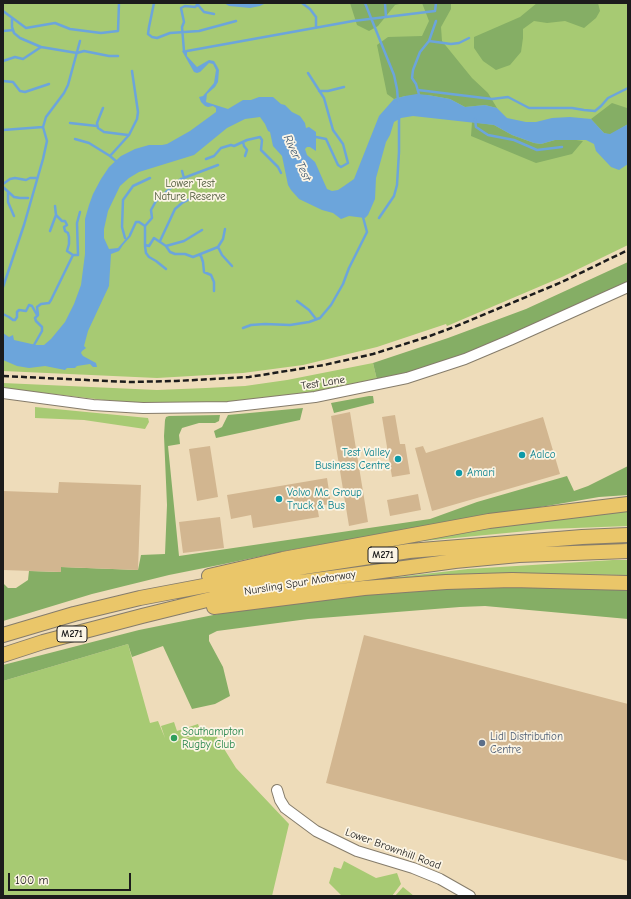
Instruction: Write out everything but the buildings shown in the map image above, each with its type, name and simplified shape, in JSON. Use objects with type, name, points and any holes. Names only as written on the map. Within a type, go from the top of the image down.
[{"type":"highway","name":"M271","points":[[140,598],[215,574],[354,545],[490,521],[628,504]]},
{"type":"highway","name":"Nursling Spur Motorway","points":[[3,635],[74,614],[140,598],[304,568],[409,551],[582,537],[628,536]]},
{"type":"highway","name":"Nursling Spur Motorway","points":[[3,655],[43,642],[142,616],[223,596],[294,583],[455,561],[519,555],[628,551]]},
{"type":"highway","name":"M271","points":[[142,616],[364,588],[446,582],[512,580],[628,583]]},
{"type":"street","name":"Test Lane","points":[[3,393],[93,405],[143,408],[228,407],[315,398],[402,380],[465,359],[628,287]]},
{"type":"street","name":"Lower Brownhill Road","points":[[277,790],[280,800],[285,808],[316,831],[357,851],[413,868],[440,879],[470,896]]},
{"type":"green space","name":"Lower Test Nature Reserve","points":[[3,3],[628,3],[628,245],[562,277],[447,326],[446,324],[377,347],[303,365],[243,373],[157,378],[3,371]]},
{"type":"green space","points":[[350,3],[404,3],[395,5],[378,26],[369,31],[357,25]]},
{"type":"green space","points":[[422,3],[451,3],[451,9],[441,27],[442,41],[472,78],[488,93],[497,108],[485,105],[465,107],[450,99],[428,95],[405,96],[394,99],[387,94],[377,45],[388,37],[422,36],[429,21]]},
{"type":"green space","points":[[537,3],[598,3],[600,11],[596,18],[584,28],[565,21],[547,23],[534,21],[523,29],[521,52],[510,65],[496,70],[483,61],[474,48],[474,37],[520,17]]},
{"type":"green space","points":[[612,103],[627,108],[628,124],[610,135],[604,133],[591,119]]},
{"type":"green space","points":[[472,122],[494,125],[512,135],[534,143],[541,144],[555,140],[569,139],[583,141],[572,154],[536,163],[471,136]]},
{"type":"green space","points":[[628,262],[628,282],[459,357],[412,372],[377,380],[373,363],[448,338],[526,309]]},
{"type":"green space","points":[[373,363],[377,380],[347,389],[231,404],[152,404],[3,388],[3,383],[157,390],[245,386],[287,380]]},
{"type":"green space","points":[[373,396],[374,403],[334,413],[331,403]]},
{"type":"green space","points":[[35,407],[148,418],[149,422],[145,429],[84,420],[35,418]]},
{"type":"green space","points":[[303,408],[300,420],[216,438],[214,431],[222,427],[228,415]]},
{"type":"green space","points":[[220,415],[219,421],[215,423],[199,423],[182,428],[179,435],[180,444],[168,446],[179,556],[430,519],[477,502],[567,476],[574,491],[588,486],[628,466],[628,495],[599,497],[290,550],[169,575],[92,594],[3,621],[3,583],[8,588],[16,588],[28,580],[29,571],[60,572],[61,567],[138,570],[141,555],[165,554],[167,505],[164,436],[166,417]]},
{"type":"green space","points":[[628,509],[628,526],[548,529],[413,542],[454,532]]},
{"type":"green space","points":[[628,560],[628,575],[536,574],[354,584],[372,580],[468,569]]},
{"type":"green space","points":[[628,585],[628,619],[485,606],[308,619],[217,631],[209,635],[209,641],[223,667],[230,696],[215,704],[192,709],[163,646],[132,657],[128,644],[3,681],[3,665],[139,630],[253,607],[435,587]]},
{"type":"green space","points":[[128,644],[150,723],[158,721],[165,738],[161,726],[174,722],[177,731],[198,724],[201,733],[173,742],[213,731],[236,768],[289,824],[272,896],[3,896],[3,681]]},
{"type":"green space","points":[[344,861],[376,878],[397,873],[401,884],[392,896],[342,896],[329,883],[334,867],[341,869]]},
{"type":"green space","points":[[403,887],[414,896],[395,896]]},
{"type":"water","points":[[224,3],[266,3],[250,8],[229,6]]},
{"type":"water","name":"River Test","points":[[187,50],[187,56],[197,67],[209,60],[214,61],[219,70],[218,82],[207,94],[206,102],[228,109],[243,100],[251,100],[259,97],[273,97],[292,112],[300,116],[305,123],[306,128],[309,127],[316,132],[316,151],[310,147],[307,147],[305,149],[307,155],[315,162],[327,189],[332,191],[338,190],[354,179],[379,116],[394,99],[417,94],[450,99],[465,107],[485,105],[497,108],[507,118],[526,122],[570,117],[591,119],[604,133],[610,134],[628,124],[628,164],[619,170],[611,167],[596,151],[594,144],[586,140],[555,140],[541,144],[512,135],[494,125],[413,116],[401,118],[394,122],[386,142],[376,178],[375,199],[368,215],[365,218],[349,216],[341,219],[333,213],[322,210],[299,199],[288,185],[282,156],[273,146],[270,132],[265,124],[260,117],[245,119],[227,128],[194,155],[139,172],[120,186],[108,211],[104,229],[104,238],[109,249],[118,248],[130,234],[131,236],[119,251],[111,254],[109,286],[88,331],[84,346],[86,348],[81,353],[83,356],[96,363],[97,367],[93,367],[90,364],[77,366],[75,368],[67,368],[65,370],[45,366],[29,368],[17,366],[3,360],[3,333],[9,337],[13,335],[14,340],[36,345],[44,345],[65,322],[81,285],[85,254],[85,219],[93,194],[109,167],[121,156],[135,149],[149,145],[167,144],[190,131],[216,112],[216,108],[213,106],[205,106],[199,97],[203,96],[214,83],[216,70],[213,64],[209,63],[200,72],[194,72],[182,51]]},
{"type":"waterway","points":[[3,11],[26,28],[55,23],[70,29],[101,33],[118,31],[119,3]]},
{"type":"waterway","points":[[154,3],[148,34],[152,37],[157,38],[170,33],[199,31],[236,21]]},
{"type":"waterway","points":[[184,51],[182,27],[184,22],[181,8],[185,6],[195,7],[199,3]]},
{"type":"waterway","points":[[302,3],[310,9],[316,17],[316,27]]},
{"type":"waterway","points":[[365,3],[394,75],[398,101]]},
{"type":"waterway","points":[[385,3],[386,17]]},
{"type":"waterway","points":[[187,51],[353,21],[435,11],[436,3]]},
{"type":"waterway","points":[[198,5],[204,12],[214,14]]},
{"type":"waterway","points":[[12,19],[14,33],[20,38],[41,47]]},
{"type":"waterway","points":[[429,41],[436,21]]},
{"type":"waterway","points":[[3,31],[13,30]]},
{"type":"waterway","points":[[420,98],[416,84],[412,78],[413,70],[420,52],[429,41],[451,44],[459,43],[469,38]]},
{"type":"waterway","points":[[3,130],[43,127],[46,117],[64,93],[68,85],[80,41]]},
{"type":"waterway","points":[[3,61],[15,57],[23,59],[41,47],[77,53],[84,51],[109,56],[118,56]]},
{"type":"waterway","points":[[117,162],[110,156],[129,135],[137,119],[138,112],[132,71]]},
{"type":"waterway","points":[[308,73],[324,98],[333,130],[343,144],[348,163],[341,167],[338,165],[326,139],[316,137]]},
{"type":"waterway","points":[[3,81],[13,82],[20,91],[25,92],[49,84]]},
{"type":"waterway","points":[[319,91],[328,91],[344,87]]},
{"type":"waterway","points":[[418,90],[492,99],[508,97],[529,108],[572,108],[595,111],[608,98],[628,88]]},
{"type":"waterway","points":[[103,108],[97,123],[98,128],[104,132],[128,135]]},
{"type":"waterway","points":[[379,218],[394,196],[397,185],[399,117]]},
{"type":"waterway","points":[[475,119],[476,127],[488,135],[514,140],[537,150],[562,147]]},
{"type":"waterway","points":[[70,123],[97,126]]},
{"type":"waterway","points":[[3,287],[24,225],[43,159],[47,141],[43,127]]},
{"type":"waterway","points":[[206,159],[214,156],[221,148],[231,145],[234,146],[247,140],[260,137],[262,140],[261,150],[278,167],[281,173]]},
{"type":"waterway","points":[[75,139],[89,143],[110,156]]},
{"type":"waterway","points":[[243,142],[247,150],[245,156]]},
{"type":"waterway","points":[[145,226],[152,218],[151,210],[156,201],[181,179],[218,165]]},
{"type":"waterway","points":[[182,171],[184,178]]},
{"type":"waterway","points":[[3,184],[10,179],[15,178],[26,180],[36,178]]},
{"type":"waterway","points":[[125,238],[122,227],[123,200],[133,186],[150,178]]},
{"type":"waterway","points":[[3,187],[14,197],[28,198]]},
{"type":"waterway","points":[[8,193],[8,202],[14,216]]},
{"type":"waterway","points":[[160,241],[175,209],[182,203],[200,194]]},
{"type":"waterway","points":[[55,206],[56,215],[62,221],[65,221],[67,225],[64,227],[69,237],[67,251],[73,255]]},
{"type":"waterway","points":[[34,345],[42,331],[42,327],[35,318],[38,315],[37,307],[41,304],[49,303],[73,255],[78,255],[77,223],[80,212]]},
{"type":"waterway","points":[[50,231],[56,215]]},
{"type":"waterway","points":[[243,328],[251,325],[265,324],[290,325],[309,322],[320,318],[331,305],[343,284],[349,268],[367,232],[363,217]]},
{"type":"waterway","points":[[130,235],[136,222],[139,222],[145,226],[145,245],[149,246],[154,238],[166,246],[170,252],[175,254],[185,254],[193,257],[218,247],[223,239],[225,229]]},
{"type":"waterway","points":[[166,246],[184,241],[202,230]]},
{"type":"waterway","points":[[145,246],[146,253],[149,257],[166,269]]},
{"type":"waterway","points":[[218,247],[222,255],[232,266]]},
{"type":"waterway","points":[[199,255],[201,256],[203,262],[204,272],[211,275],[214,282],[214,291]]},
{"type":"waterway","points":[[297,301],[309,310],[316,319]]},
{"type":"waterway","points":[[3,314],[15,320],[17,317],[17,312],[19,310],[26,311],[29,305],[32,306],[37,315]]},
{"type":"railway","points":[[3,376],[129,382],[176,381],[249,377],[324,365],[373,354],[454,327],[562,282],[628,250]]},
{"type":"place","name":"Aalco","points":[[522,455]]},
{"type":"place","name":"Test Valley Business Centre","points":[[398,459]]},
{"type":"place","name":"Amari","points":[[459,473]]},
{"type":"place","name":"Volvo Mc Group Truck & Bus","points":[[279,499]]},
{"type":"place","name":"Southampton Rugby Club","points":[[174,738]]},
{"type":"place","name":"Lidl Distribution Centre","points":[[482,743]]}]
